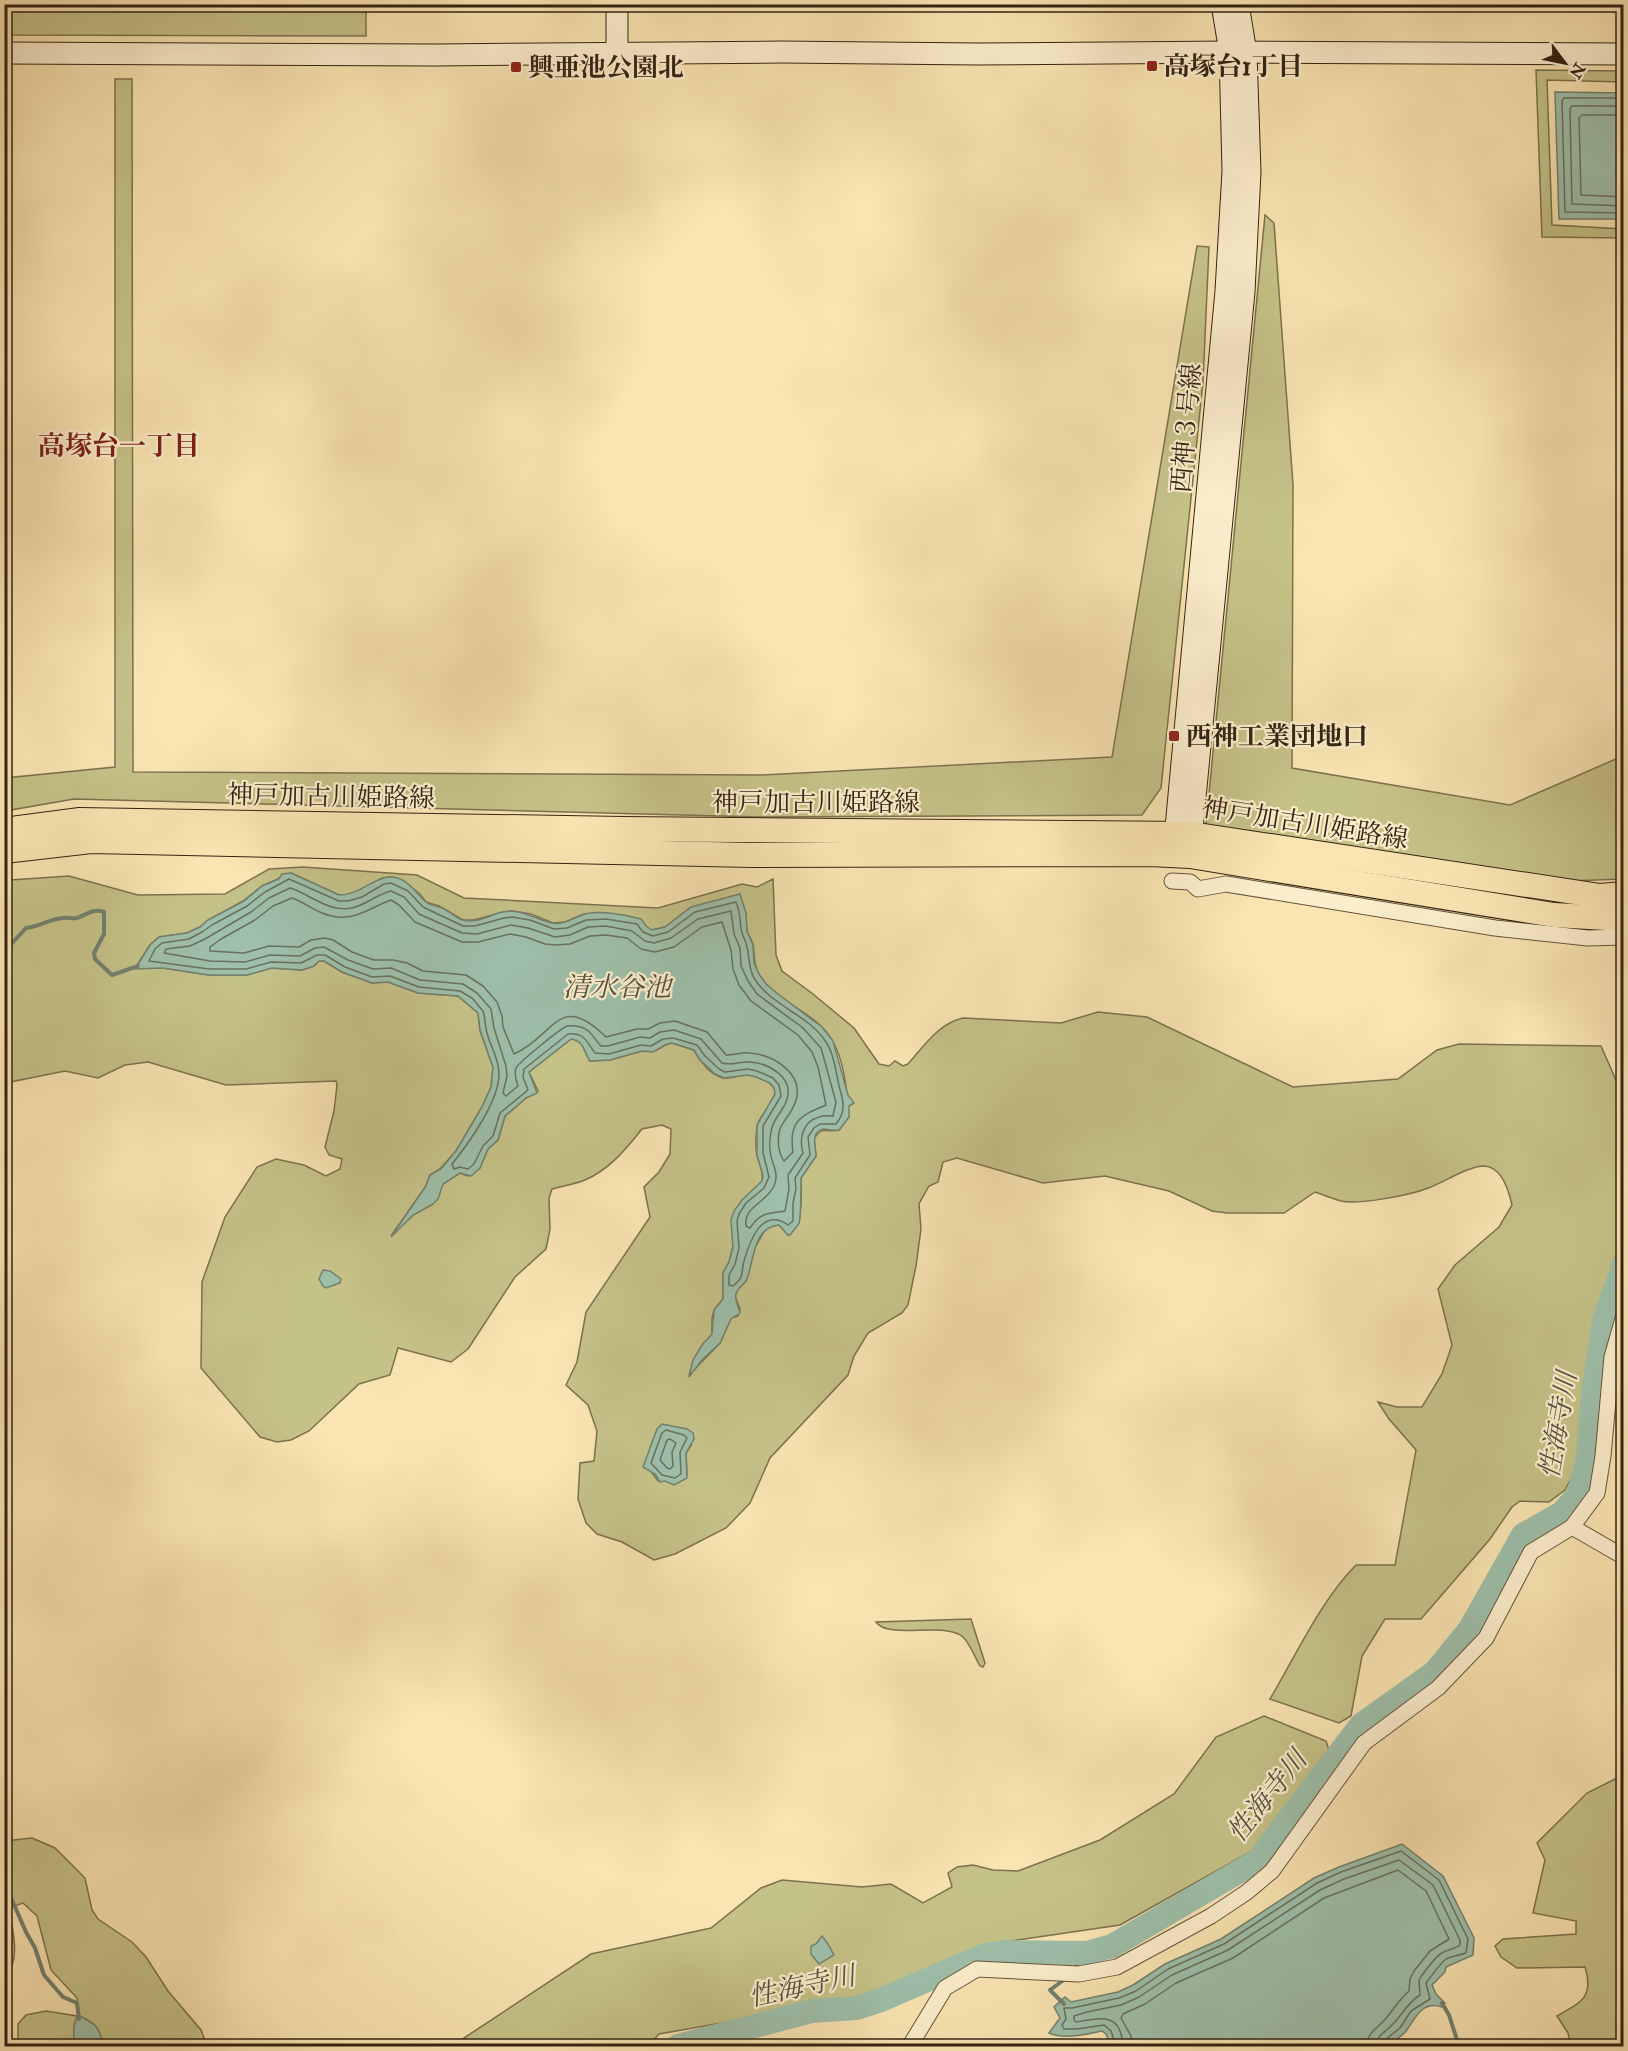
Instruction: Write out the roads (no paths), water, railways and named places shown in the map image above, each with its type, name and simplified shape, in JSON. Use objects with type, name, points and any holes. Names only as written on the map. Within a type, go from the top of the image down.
[{"type":"main road","name":"神戸加古川姫路線","points":[[4,830],[80,820],[647,829],[1182,845],[1600,896],[1623,894]]},
{"type":"main road","name":"神戸加古川姫路線","points":[[4,850],[91,841],[727,854],[1182,845],[1554,915],[1623,919]]},
{"type":"street","points":[[617,4],[617,53]]},
{"type":"street","name":"西神３号線","points":[[1222,4],[1238,52]]},
{"type":"street","name":"西神３号線","points":[[1182,845],[1244,292],[1250,172],[1238,52],[1238,4]]},
{"type":"street","points":[[4,53],[1623,54]]},
{"type":"street","points":[[1182,845],[1190,882],[1198,889],[1226,884],[1495,928],[1588,938],[1623,937]]},
{"type":"street","points":[[1172,881],[1190,882]]},
{"type":"street","points":[[907,2046],[911,2044],[945,1988],[977,1969],[1079,1974],[1117,1967],[1211,1917],[1272,1871],[1364,1743],[1438,1688],[1486,1638],[1531,1552],[1572,1527],[1597,1493],[1603,1456],[1612,1357],[1623,1314]]},
{"type":"street","points":[[1572,1527],[1623,1557]]},
{"type":"water","points":[[1555,92],[1623,93],[1623,219],[1559,219]]},
{"type":"water","name":"清水谷池","points":[[291,873],[339,895],[354,892],[384,878],[396,878],[406,883],[431,905],[468,921],[510,911],[552,923],[568,921],[588,913],[603,913],[641,919],[652,930],[665,927],[691,907],[740,894],[746,913],[747,931],[753,945],[754,963],[759,974],[766,984],[822,1027],[833,1041],[848,1095],[854,1103],[849,1106],[849,1117],[839,1130],[823,1129],[816,1133],[816,1156],[801,1178],[799,1223],[790,1235],[779,1225],[770,1227],[759,1238],[747,1279],[736,1294],[740,1313],[731,1319],[720,1343],[702,1360],[689,1377],[693,1360],[712,1334],[714,1310],[723,1299],[723,1273],[733,1247],[731,1220],[734,1211],[762,1181],[763,1175],[757,1155],[757,1125],[775,1094],[774,1088],[770,1083],[748,1075],[724,1078],[715,1074],[700,1060],[694,1050],[672,1043],[653,1052],[642,1051],[610,1060],[590,1061],[581,1044],[571,1039],[529,1072],[537,1093],[526,1098],[505,1116],[498,1140],[488,1149],[480,1168],[471,1176],[460,1173],[443,1184],[438,1199],[413,1215],[391,1237],[426,1186],[430,1175],[441,1169],[456,1151],[491,1087],[493,1067],[480,1030],[478,1013],[458,996],[418,993],[388,982],[372,983],[342,972],[324,961],[319,961],[314,966],[302,970],[272,968],[247,975],[209,975],[163,968],[135,969],[150,945],[159,937],[187,933],[200,927],[208,920],[244,901],[262,886],[279,879],[282,874]]},
{"type":"water","points":[[323,1270],[330,1271],[341,1279],[340,1283],[326,1288],[323,1286],[319,1279]]},
{"type":"water","points":[[662,1424],[687,1429],[693,1433],[694,1439],[686,1453],[687,1478],[674,1485],[665,1481],[660,1482],[655,1474],[643,1467],[657,1429]]},
{"type":"water","points":[[1402,1844],[1443,1876],[1474,1938],[1473,1955],[1446,1967],[1445,1972],[1432,1985],[1436,1994],[1445,2003],[1442,2007],[1424,2008],[1404,2033],[1387,2046],[1111,2046],[1106,2034],[1102,2031],[1069,2036],[1049,2033],[1060,2018],[1054,2007],[1065,1997],[1071,2002],[1118,1992],[1165,1964],[1221,1939],[1314,1878]]},
{"type":"water","points":[[822,1936],[834,1955],[819,1964],[811,1954],[811,1946],[816,1944]]},
{"type":"water","points":[[78,2015],[96,2027],[104,2046],[77,2046],[74,2030]]},
{"type":"waterway","points":[[4,952],[26,928],[100,911],[104,912],[104,934],[94,953],[95,959],[112,975],[138,966]]},
{"type":"waterway","name":"性海寺川","points":[[678,2046],[812,2011],[856,2008],[881,2000],[983,1956],[1003,1952],[1087,1953],[1112,1946],[1257,1861],[1361,1725],[1435,1672],[1470,1629],[1523,1535],[1562,1513],[1578,1495],[1588,1458],[1593,1394],[1604,1320],[1624,1265]]},
{"type":"waterway","points":[[4,1882],[35,1948],[44,1975],[63,1997],[77,2003],[79,2019]]},
{"type":"waterway","points":[[1074,1969],[1087,1953]]},
{"type":"waterway","points":[[1064,2004],[1050,1990],[1065,1979]]},
{"type":"waterway","points":[[1442,2003],[1449,2015],[1459,2046]]},
{"type":"place","name":"高塚台1丁目","points":[[1152,66]]},
{"type":"place","name":"興亜池公園北","points":[[516,67]]},
{"type":"place","name":"西神工業団地口","points":[[1174,736]]},
{"type":"district","name":"高塚台一丁目","points":[[119,446]]}]
